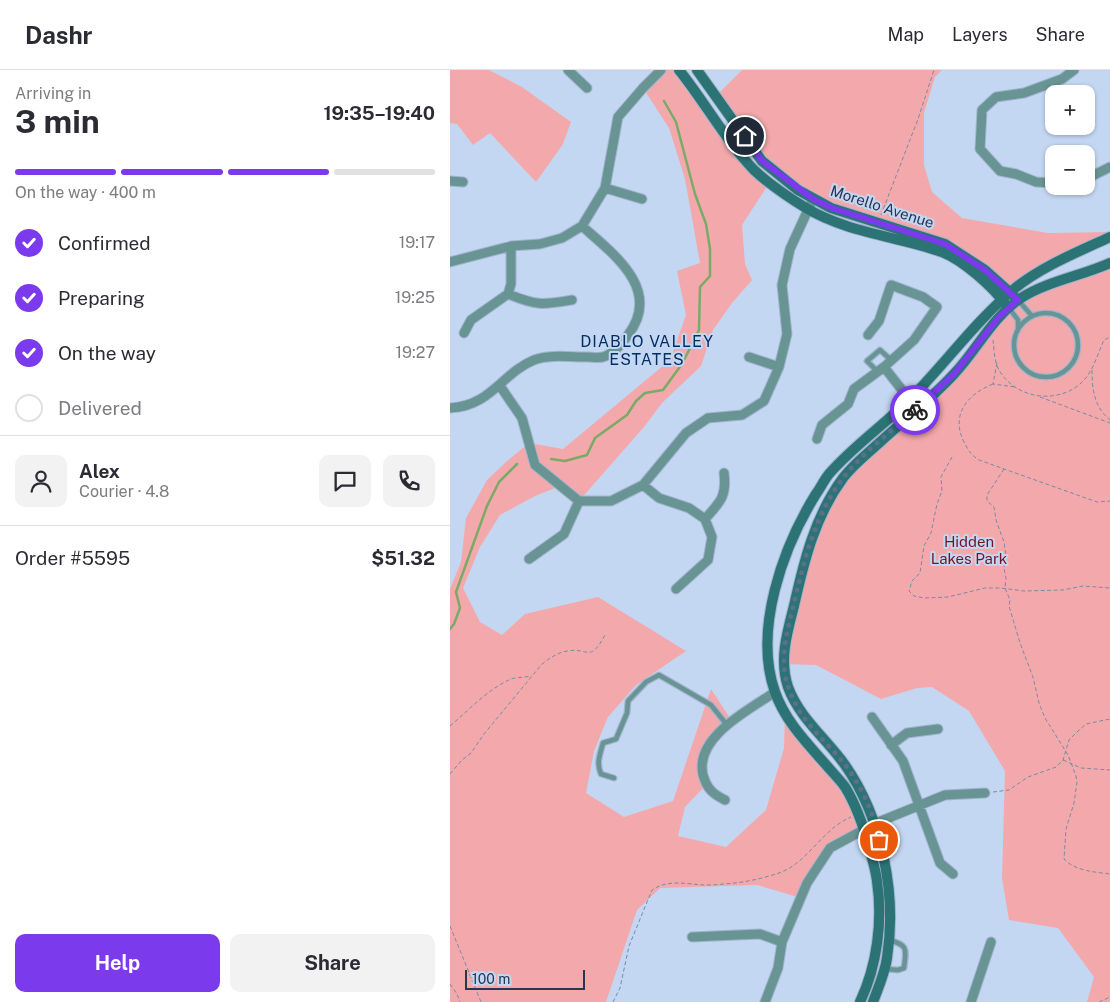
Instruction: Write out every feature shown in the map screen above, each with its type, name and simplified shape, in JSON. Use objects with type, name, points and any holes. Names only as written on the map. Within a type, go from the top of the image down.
[{"type":"street","points":[[568,70],[587,88]]},
{"type":"street","points":[[450,262],[511,246],[540,244],[562,238],[582,226],[605,188],[618,118],[661,70]]},
{"type":"street","name":"Morello Avenue","points":[[679,70],[727,136],[754,169],[785,195],[808,209],[853,229],[944,253],[975,272],[1006,304]]},
{"type":"street","name":"Morello Avenue","points":[[697,70],[762,161],[813,199],[832,208],[945,244],[985,270],[1014,296]]},
{"type":"street","points":[[1045,182],[1036,182],[1016,174],[1000,171],[980,149],[982,110],[996,97],[1024,93],[1062,79],[1074,70]]},
{"type":"street","points":[[1095,174],[1110,167]]},
{"type":"street","points":[[450,181],[463,182]]},
{"type":"street","points":[[605,188],[642,199]]},
{"type":"street","points":[[500,386],[522,418],[535,465],[578,501],[611,501],[643,485],[686,433],[708,418],[742,415],[764,401],[779,367],[788,334],[782,285],[790,249],[813,199]]},
{"type":"street","points":[[450,410],[477,402],[500,386],[521,365],[540,358],[604,356],[621,344],[632,331],[639,313],[639,295],[632,275],[622,263],[582,226]]},
{"type":"street","points":[[860,1002],[875,957],[880,906],[877,879],[864,830],[858,813],[844,786],[802,738],[785,714],[775,692],[770,673],[768,638],[770,614],[792,536],[828,475],[910,400],[982,321],[1006,304],[1031,276],[1110,236]]},
{"type":"street","points":[[464,333],[472,320],[508,294],[511,284],[511,246]]},
{"type":"street","points":[[1014,296],[1110,263]]},
{"type":"street","points":[[817,439],[822,424],[848,404],[854,389],[914,340],[937,307],[923,297],[891,285],[879,321],[868,335]]},
{"type":"street","points":[[508,294],[524,301],[541,305],[572,300]]},
{"type":"street","points":[[873,1002],[887,960],[890,899],[876,823],[858,786],[844,763],[796,704],[788,685],[784,664],[785,643],[810,541],[822,511],[844,477],[862,458],[954,374],[999,317],[1006,304]]},
{"type":"street","points":[[749,357],[779,367]]},
{"type":"street","points":[[880,369],[917,409]]},
{"type":"street","points":[[705,519],[720,501],[726,488],[724,474]]},
{"type":"street","points":[[643,485],[659,498],[689,508],[705,519],[712,537],[708,560],[676,589]]},
{"type":"street","points":[[529,559],[564,534],[578,501]]},
{"type":"street","points":[[725,800],[710,791],[706,785],[702,767],[707,747],[712,739],[727,725],[775,692]]},
{"type":"street","points":[[872,717],[903,761],[940,862],[953,874]]},
{"type":"street","points":[[891,746],[907,732],[938,729]]},
{"type":"street","points":[[765,1002],[778,968],[782,942],[807,883],[830,848],[876,823],[945,795],[985,793]]},
{"type":"street","points":[[692,937],[760,934],[782,942]]},
{"type":"street","points":[[971,1002],[991,942]]},
{"type":"lane","points":[[1014,296],[1032,316]]},
{"type":"lane","points":[[1006,304],[1018,320],[1018,330],[1014,346],[1024,368],[1037,375],[1049,376],[1067,369],[1074,360],[1077,351],[1077,337],[1072,326],[1057,314],[1040,313],[1032,316],[1018,330]]},
{"type":"lane","points":[[880,369],[868,361],[880,350],[891,360]]},
{"type":"lane","points":[[614,778],[602,774],[598,767],[603,743],[616,739],[627,713],[628,702],[646,682],[659,675],[711,705],[727,725]]},
{"type":"lane","points":[[884,969],[898,970],[904,968],[906,954],[904,947],[900,943],[888,940]]},
{"type":"path","points":[[879,222],[918,119],[934,70]]},
{"type":"path","points":[[1036,396],[1045,398],[1064,393],[1080,384],[1092,369],[1104,340],[1110,337]]},
{"type":"path","points":[[993,339],[998,369],[1016,387],[1110,423]]},
{"type":"path","points":[[993,384],[997,362]]},
{"type":"path","points":[[1092,369],[1092,389],[1096,402],[1104,415],[1110,420]]},
{"type":"path","points":[[1016,387],[993,384],[975,393],[964,405],[959,431],[970,454],[979,460],[1097,502],[1110,501]]},
{"type":"path","points":[[952,457],[941,477],[942,490],[936,504],[931,533],[924,546],[920,573],[912,581],[909,591],[914,596],[924,598],[948,597],[985,588],[1005,588],[1024,591],[1063,590],[1083,586],[1110,588]]},
{"type":"path","points":[[1004,469],[987,495],[987,501],[994,507],[996,520],[1004,542],[1006,554],[1004,568],[1005,588],[1010,600],[1009,606],[1033,677],[1039,703],[1045,718],[1066,751],[1077,782],[1074,803],[1066,829],[1064,859],[1076,867],[1092,872],[1110,874]]},
{"type":"path","points":[[450,774],[471,753],[484,734],[542,664],[552,657],[568,651],[590,653],[596,650],[605,635]]},
{"type":"path","points":[[450,726],[487,695],[512,678],[532,676]]},
{"type":"path","points":[[985,793],[1009,790],[1028,777],[1056,767],[1063,760],[1069,740],[1086,724],[1110,719]]},
{"type":"path","points":[[1063,760],[1081,768],[1110,770]]},
{"type":"path","points":[[613,1002],[620,988],[629,946],[652,890],[675,883],[689,882],[704,885],[746,882],[779,873],[789,868],[812,850],[820,839],[833,828],[858,813]]},
{"type":"path","points":[[450,926],[482,1002]]},
{"type":"path","points":[[450,984],[460,1002]]},
{"type":"path","points":[[1098,1002],[1110,997]]},
{"type":"green space","points":[[450,70],[489,70],[522,87],[571,122],[563,144],[536,182],[490,133],[473,145],[457,124],[450,123]]},
{"type":"green space","points":[[661,70],[679,70],[702,101],[770,182],[742,225],[745,264],[752,280],[732,303],[713,330],[701,366],[662,403],[644,427],[579,501],[560,486],[535,496],[500,515],[480,547],[463,588],[480,622],[502,635],[525,614],[598,597],[686,651],[636,685],[608,717],[594,751],[586,793],[624,817],[673,801],[711,689],[732,721],[707,747],[706,785],[685,807],[678,836],[726,847],[766,810],[784,748],[785,714],[845,786],[864,830],[830,848],[801,898],[757,885],[660,888],[637,910],[606,1002],[450,1002],[450,589],[461,562],[466,518],[487,480],[529,443],[563,449],[670,360],[686,315],[677,271],[700,263],[685,179],[669,128],[643,88]]},
{"type":"green space","points":[[742,70],[942,70],[935,77],[924,113],[924,165],[932,192],[962,218],[1048,233],[1110,232],[1110,237],[1011,292],[945,244],[831,208],[762,161],[716,96]]},
{"type":"green space","name":"Hidden Lakes Park","points":[[1110,263],[1110,1002],[1087,1002],[1094,977],[1058,928],[1009,920],[1002,878],[1005,771],[969,711],[932,687],[917,688],[881,699],[816,665],[784,664],[810,541],[844,477],[913,412],[1018,300]]},
{"type":"waterway","points":[[551,459],[565,461],[587,455],[595,438],[627,415],[636,401],[645,393],[663,390],[682,364],[699,330],[700,287],[710,276],[710,249],[706,224],[695,194],[676,122],[664,101]]},
{"type":"waterway","points":[[450,629],[460,608],[456,592],[487,506],[499,482],[517,464]]},
{"type":"way so far","points":[[879,840],[876,823],[858,786],[844,763],[796,704],[788,685],[784,664],[785,643],[810,541],[822,511],[844,477],[915,410]]},
{"type":"district","name":"DIABLO VALLEY ESTATES","points":[[647,350]]},
{"type":"route","points":[[745,136],[762,161],[798,190],[832,208],[945,244],[985,270],[1018,300],[999,317],[954,374],[915,410]]}]
